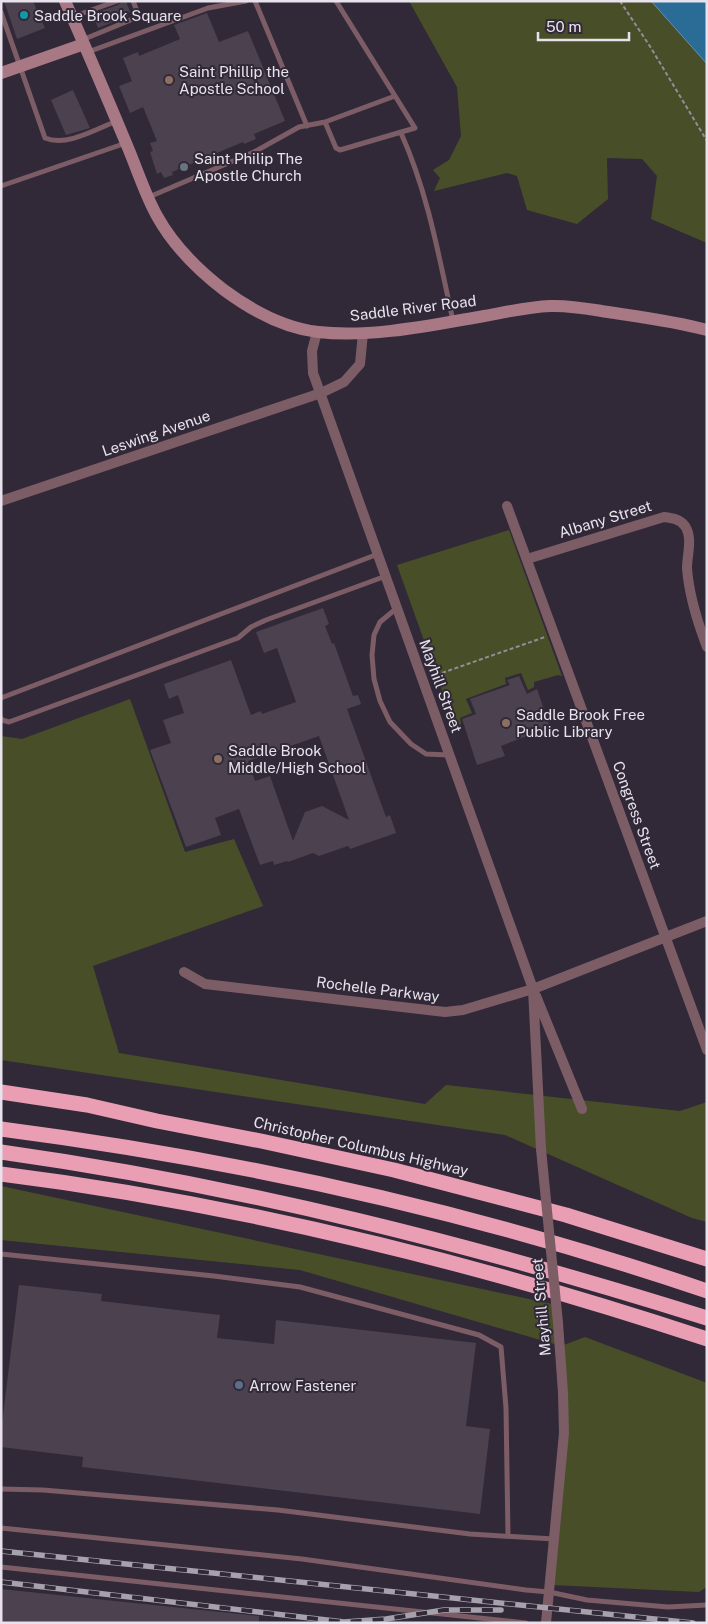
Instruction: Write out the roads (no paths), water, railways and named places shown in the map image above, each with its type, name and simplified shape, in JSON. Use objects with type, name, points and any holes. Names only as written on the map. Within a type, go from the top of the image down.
[{"type":"highway","name":"Christopher Columbus Highway","points":[[1,1092],[87,1105],[366,1163],[540,1207],[707,1258]]},
{"type":"highway","points":[[1,1129],[164,1154],[267,1173],[362,1194],[438,1212],[566,1247],[707,1291]]},
{"type":"highway","points":[[1,1152],[187,1183],[368,1222],[548,1269],[707,1318]]},
{"type":"highway","points":[[1,1174],[86,1186],[189,1204],[400,1249],[530,1284],[707,1338]]},
{"type":"highway","points":[[648,1319],[685,1341],[707,1350]]},
{"type":"street","name":"Saddle River Road","points":[[64,1],[117,121],[156,216],[192,262],[214,282],[255,310],[276,320],[318,332],[363,333],[453,322],[528,308],[572,306],[647,317],[707,330]]},
{"type":"street","points":[[1,73],[84,45]]},
{"type":"street","name":"Mayhill Street","points":[[318,332],[312,351],[313,373],[533,989],[582,1109]]},
{"type":"street","points":[[321,393],[344,382],[360,364],[363,333]]},
{"type":"street","name":"Leswing Avenue","points":[[1,501],[321,393]]},
{"type":"street","name":"Congress Street","points":[[507,506],[707,1050]]},
{"type":"street","name":"Albany Street","points":[[527,559],[664,517],[673,518],[685,526],[688,534],[687,567],[689,591],[707,647]]},
{"type":"street","name":"Rochelle Parkway","points":[[184,972],[205,984],[440,1012],[463,1010],[533,989],[707,921]]},
{"type":"street","name":"Mayhill Street","points":[[533,989],[541,1149],[558,1323],[564,1433],[546,1623]]},
{"type":"lane","points":[[72,17],[117,1]]},
{"type":"lane","points":[[84,45],[133,19],[137,11],[133,1]]},
{"type":"lane","points":[[84,45],[208,8],[246,1]]},
{"type":"lane","points":[[255,1],[307,126]]},
{"type":"lane","points":[[325,122],[336,148],[340,150],[415,128],[336,1]]},
{"type":"lane","points":[[1,12],[44,138],[52,141],[73,138],[117,121]]},
{"type":"lane","points":[[149,197],[254,152],[299,127],[325,122],[395,96]]},
{"type":"lane","points":[[401,133],[414,161],[430,215],[453,322]]},
{"type":"lane","points":[[1,186],[126,143]]},
{"type":"lane","points":[[1,698],[378,554]]},
{"type":"lane","points":[[1,718],[9,722],[238,638],[266,620],[386,576]]},
{"type":"lane","points":[[397,608],[380,622],[374,635],[372,655],[374,678],[380,701],[390,722],[411,744],[426,754],[450,755]]},
{"type":"lane","points":[[1,1254],[300,1287],[479,1335],[501,1347],[506,1408],[508,1536]]},
{"type":"lane","points":[[1,1489],[42,1490],[278,1510],[371,1523],[554,1539]]},
{"type":"lane","points":[[1,1528],[302,1559],[549,1592],[587,1600],[668,1607],[707,1604]]},
{"type":"lane","points":[[1,1568],[526,1623]]},
{"type":"water","points":[[651,1],[704,1],[707,5],[707,64]]},
{"type":"railway","points":[[1,1551],[693,1623]]},
{"type":"railway","points":[[1,1582],[344,1622],[386,1619],[444,1610],[501,1610]]},
{"type":"place","name":"Saddle Brook Square","points":[[24,15]]},
{"type":"place","name":"Saint Phillip the Apostle School","points":[[169,80]]},
{"type":"place","name":"Saint Philip The Apostle Church","points":[[184,167]]},
{"type":"place","name":"Saddle Brook Free Public Library","points":[[506,723]]},
{"type":"place","name":"Saddle Brook Middle/High School","points":[[218,759]]},
{"type":"place","name":"Arrow Fastener","points":[[239,1385]]}]
